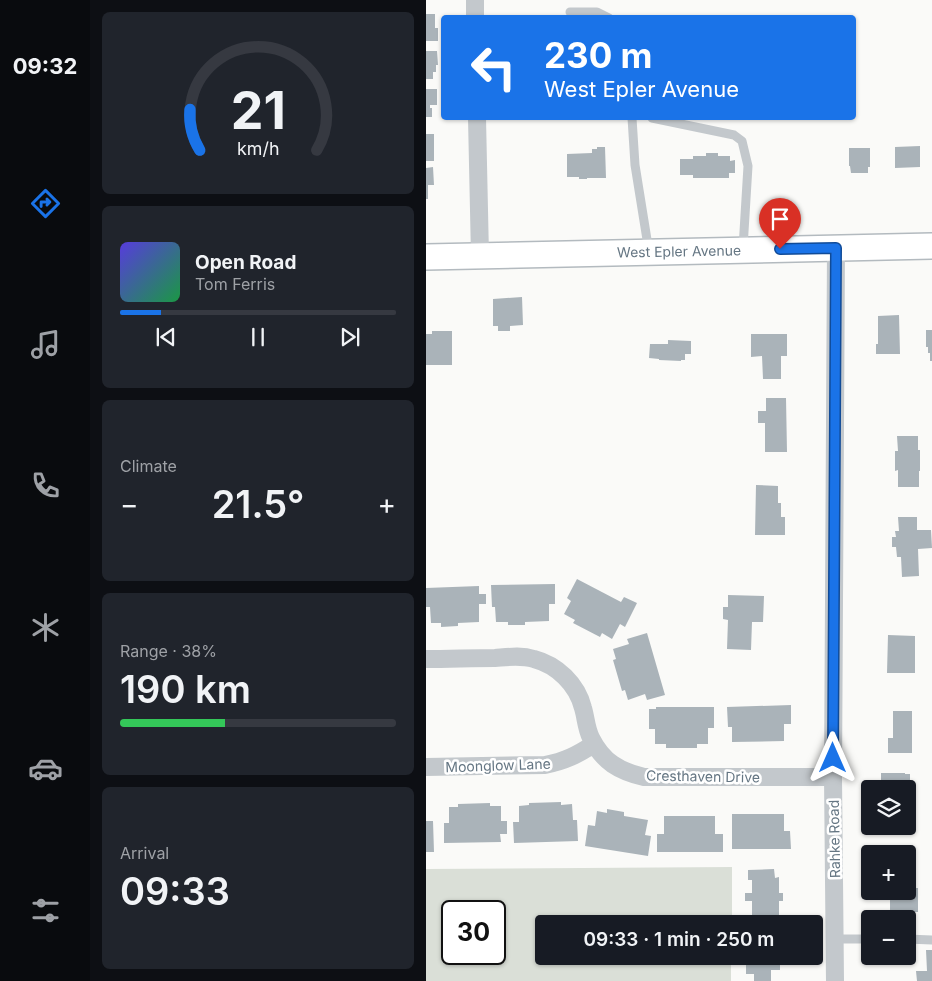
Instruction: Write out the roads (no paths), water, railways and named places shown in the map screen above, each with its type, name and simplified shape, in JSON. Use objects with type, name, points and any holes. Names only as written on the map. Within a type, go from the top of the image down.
[{"type":"street","points":[[475,0],[475,15]]},
{"type":"street","points":[[477,120],[480,256]]},
{"type":"street","name":"West Epler Avenue","points":[[426,257],[932,246]]},
{"type":"street","name":"Rahke Road","points":[[835,981],[833,777],[836,248]]},
{"type":"street","name":"Cresthaven Drive","points":[[426,659],[527,657],[546,663],[559,671],[575,689],[582,704],[587,729],[594,744],[603,756],[629,773],[644,777],[833,777]]},
{"type":"street","name":"Moonglow Lane","points":[[426,767],[545,765],[558,763],[573,757],[594,744]]},
{"type":"lane","points":[[570,12],[597,12],[603,15]]},
{"type":"lane","points":[[632,120],[635,165],[649,252]]},
{"type":"lane","points":[[662,120],[734,135],[742,141],[748,166],[743,250]]},
{"type":"lane","points":[[835,939],[861,939]]},
{"type":"lane","points":[[916,939],[932,940]]}]
